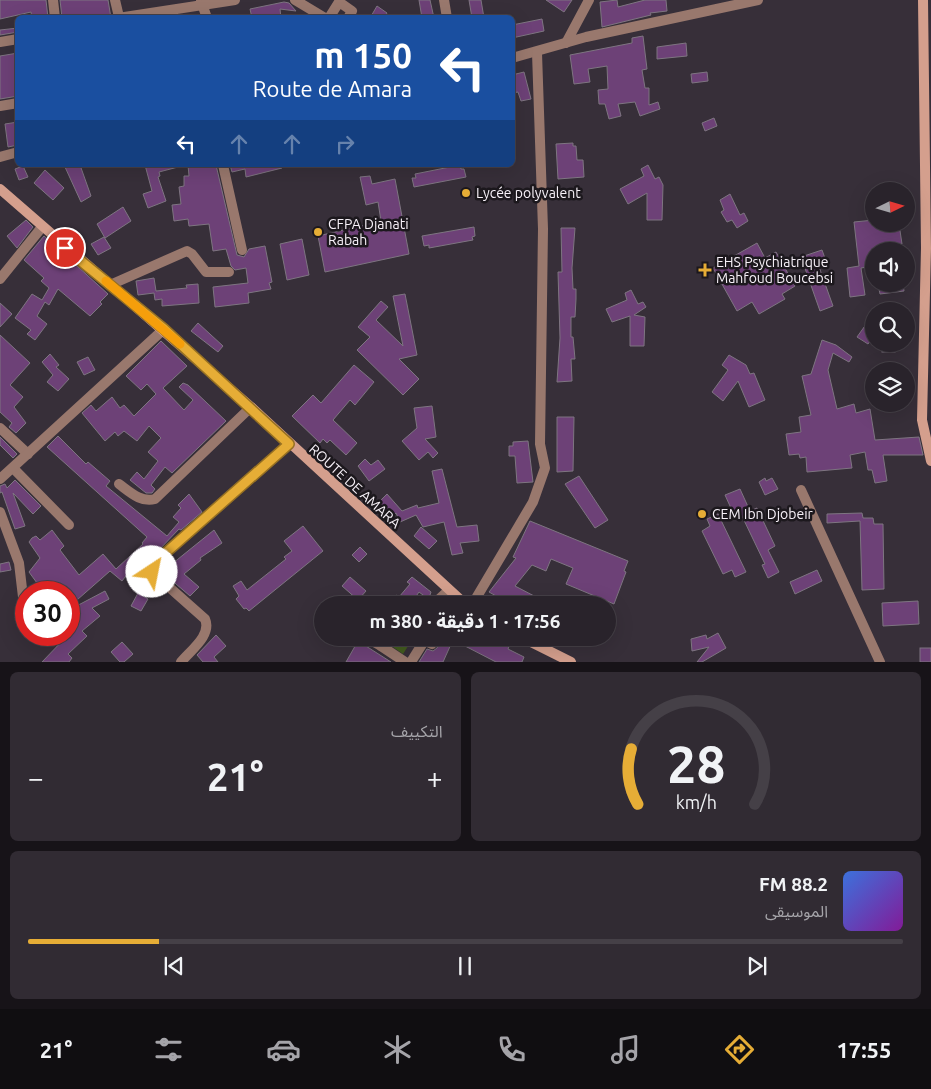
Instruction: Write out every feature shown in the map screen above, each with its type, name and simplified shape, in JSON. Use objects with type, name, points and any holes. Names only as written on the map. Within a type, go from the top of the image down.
[{"type":"street","points":[[53,0],[55,15]]},
{"type":"street","points":[[116,0],[119,15]]},
{"type":"street","points":[[131,15],[202,3],[235,0]]},
{"type":"street","points":[[295,0],[320,15]]},
{"type":"street","points":[[444,0],[446,15]]},
{"type":"street","points":[[566,43],[589,0]]},
{"type":"street","points":[[515,57],[537,53],[566,43],[758,0]]},
{"type":"street","points":[[923,0],[928,194],[926,248],[927,433],[931,461]]},
{"type":"street","points":[[331,15],[339,2],[352,11],[350,15]]},
{"type":"street","points":[[202,3],[206,15]]},
{"type":"street","points":[[0,42],[15,40]]},
{"type":"street","points":[[477,596],[533,502],[545,468],[540,444],[543,228],[537,53]]},
{"type":"street","points":[[0,106],[15,104]]},
{"type":"street","points":[[0,157],[15,153]]},
{"type":"street","points":[[223,167],[242,250]]},
{"type":"street","name":"ROUTE DE AMARA","points":[[0,189],[42,227],[164,329],[456,596]]},
{"type":"street","points":[[0,279],[42,227]]},
{"type":"street","points":[[926,248],[931,227]]},
{"type":"street","points":[[110,285],[186,251],[192,254],[206,272],[229,272]]},
{"type":"street","points":[[0,479],[164,329]]},
{"type":"street","points":[[119,484],[138,498],[148,501],[155,499],[251,407]]},
{"type":"street","points":[[0,428],[28,454]]},
{"type":"street","points":[[181,662],[206,633],[208,626],[205,619],[152,572],[153,564],[289,444]]},
{"type":"street","points":[[13,468],[69,526]]},
{"type":"street","points":[[801,490],[880,662]]},
{"type":"street","points":[[0,512],[19,563],[21,581]]},
{"type":"street","points":[[443,596],[449,590]]},
{"type":"street","points":[[381,646],[405,662]]},
{"type":"street","points":[[411,662],[419,646]]},
{"type":"street","points":[[539,646],[571,662]]},
{"type":"green space","points":[[391,646],[408,646],[403,654]]},
{"type":"building","points":[[0,0],[46,0],[48,15],[32,15],[31,12],[0,19]]},
{"type":"building","points":[[60,0],[108,0],[110,15],[62,15]]},
{"type":"building","points":[[419,0],[430,0],[433,15],[422,15]]},
{"type":"building","points":[[469,0],[481,0],[484,15],[472,15]]},
{"type":"building","points":[[546,0],[572,0],[564,12]]},
{"type":"building","points":[[617,0],[618,7],[645,0],[666,0],[667,11],[650,13],[651,15],[602,27],[600,2]]},
{"type":"building","points":[[284,2],[289,3],[296,11],[280,9],[281,15],[251,15],[250,9]]},
{"type":"building","points":[[377,6],[387,13],[386,15],[372,15]]},
{"type":"building","points":[[542,19],[544,31],[515,37],[515,24]]},
{"type":"building","points":[[15,28],[15,32],[0,35],[0,30]]},
{"type":"building","points":[[643,36],[647,69],[642,70],[645,88],[649,88],[649,105],[658,102],[660,109],[640,116],[635,102],[618,104],[621,116],[609,119],[605,104],[599,104],[598,90],[608,89],[607,66],[588,69],[590,82],[574,84],[570,55],[632,43],[632,38]]},
{"type":"building","points":[[686,43],[687,56],[657,59],[657,47]]},
{"type":"building","points":[[15,54],[15,96],[0,99],[0,56]]},
{"type":"building","points":[[524,72],[531,99],[521,101],[518,92],[515,92],[515,74]]},
{"type":"building","points":[[707,72],[708,81],[692,83],[691,74]]},
{"type":"building","points":[[714,118],[717,126],[705,131],[702,123]]},
{"type":"building","points":[[15,122],[15,146],[8,147],[5,124]]},
{"type":"building","points":[[573,143],[573,146],[576,146],[577,160],[583,160],[584,177],[558,179],[556,144]]},
{"type":"building","points":[[648,165],[655,179],[659,177],[663,185],[662,220],[647,220],[647,193],[628,204],[620,189],[644,176],[641,169]]},
{"type":"building","points":[[23,167],[28,177],[19,180],[15,169]]},
{"type":"building","points":[[65,167],[81,167],[91,196],[81,202]]},
{"type":"building","points":[[146,167],[178,167],[159,172],[160,176],[158,177],[166,201],[148,208],[143,194],[152,191]]},
{"type":"building","points":[[188,167],[216,167],[237,255],[244,257],[249,249],[265,246],[272,282],[269,283],[271,289],[248,293],[249,303],[215,307],[213,287],[248,283],[246,268],[235,270],[231,266],[226,249],[213,251],[209,224],[189,226],[188,219],[174,221],[172,205],[181,204],[179,187],[184,186],[184,176],[189,176]]},
{"type":"building","points":[[231,167],[282,167],[246,177],[245,169],[232,172]]},
{"type":"building","points":[[450,167],[460,167],[464,169],[466,177],[414,187],[412,178],[416,178],[415,174]]},
{"type":"building","points":[[45,170],[64,188],[53,200],[34,183]]},
{"type":"building","points":[[370,176],[372,184],[395,179],[409,254],[325,272],[318,236],[381,221],[378,202],[366,205],[360,177]]},
{"type":"building","points":[[730,194],[740,215],[744,213],[748,221],[737,228],[732,220],[727,222],[721,212],[724,210],[720,200]]},
{"type":"building","points":[[123,207],[131,221],[105,238],[97,224]]},
{"type":"building","points":[[26,220],[33,227],[17,248],[7,236]]},
{"type":"building","points":[[865,221],[865,232],[900,232],[902,242],[865,242],[865,267],[861,268],[865,295],[850,297],[847,268],[859,266],[854,222]]},
{"type":"building","points":[[474,227],[475,236],[472,237],[473,240],[429,248],[429,245],[424,246],[422,236]]},
{"type":"building","points":[[561,228],[575,228],[572,268],[573,289],[576,289],[576,299],[575,317],[571,317],[571,337],[573,337],[575,359],[571,359],[572,381],[557,382],[560,338],[558,272],[562,272]]},
{"type":"building","points":[[44,236],[108,294],[100,302],[102,304],[90,316],[58,289],[49,305],[45,302],[37,316],[47,324],[35,340],[27,334],[31,330],[15,318],[32,294],[42,300],[49,288],[41,281],[44,278],[24,260]]},
{"type":"building","points":[[104,237],[111,248],[98,255],[91,244]]},
{"type":"building","points":[[302,239],[309,275],[287,280],[280,244]]},
{"type":"building","points":[[757,243],[765,258],[776,252],[795,286],[782,294],[785,299],[759,314],[752,302],[737,311],[713,268]]},
{"type":"building","points":[[822,250],[826,261],[818,264],[833,306],[820,311],[801,257]]},
{"type":"building","points":[[154,278],[156,291],[187,288],[186,285],[198,284],[199,303],[162,306],[162,299],[155,300],[154,293],[138,295],[136,281]]},
{"type":"building","points":[[631,290],[638,304],[643,302],[646,307],[634,315],[645,317],[644,346],[630,346],[630,316],[612,322],[606,309],[627,300],[625,293]]},
{"type":"building","points":[[880,292],[896,292],[880,294]]},
{"type":"building","points":[[405,294],[417,355],[399,359],[419,379],[403,395],[357,350],[370,337],[358,327],[381,301],[388,307],[376,320],[403,346],[393,296]]},
{"type":"building","points":[[0,303],[12,314],[0,327]]},
{"type":"building","points":[[198,323],[223,346],[218,352],[191,331]]},
{"type":"building","points":[[865,326],[865,342],[857,337]]},
{"type":"building","points":[[0,335],[30,363],[10,385],[23,397],[14,407],[26,423],[16,433],[9,427],[12,423],[0,412]]},
{"type":"building","points":[[822,340],[836,345],[852,357],[849,362],[833,353],[828,370],[837,409],[854,404],[856,413],[865,410],[865,412],[870,412],[875,440],[919,437],[923,455],[883,455],[887,481],[875,483],[872,470],[868,470],[865,452],[850,455],[852,468],[807,472],[806,457],[800,458],[799,454],[789,455],[786,434],[801,432],[799,417],[811,415],[802,376],[811,374]]},
{"type":"building","points":[[161,341],[187,366],[163,388],[184,410],[193,400],[179,387],[183,383],[188,385],[226,421],[172,473],[165,467],[151,485],[155,489],[152,493],[146,493],[130,480],[137,472],[144,479],[158,461],[148,452],[161,438],[149,426],[137,441],[124,431],[118,436],[115,432],[105,441],[82,413],[91,405],[96,411],[112,397],[120,408],[124,405],[134,416],[156,394],[147,384],[141,390],[126,376]]},
{"type":"building","points":[[50,354],[59,365],[56,367],[69,379],[58,391],[47,382],[53,375],[42,362]]},
{"type":"building","points":[[729,355],[746,365],[750,374],[754,373],[765,400],[749,407],[738,381],[723,401],[712,392],[728,370],[722,365]]},
{"type":"building","points":[[88,357],[95,370],[84,375],[77,362]]},
{"type":"building","points":[[354,365],[374,382],[355,405],[350,400],[333,420],[357,443],[346,455],[330,440],[327,443],[323,439],[320,443],[292,416],[313,395],[321,403]]},
{"type":"building","points":[[432,406],[436,437],[425,439],[438,453],[433,458],[428,452],[419,460],[402,441],[417,428],[414,408]]},
{"type":"building","points":[[557,417],[574,417],[573,471],[557,472]]},
{"type":"building","points":[[58,436],[86,464],[88,462],[110,481],[106,486],[167,536],[179,522],[173,517],[181,508],[178,505],[189,494],[202,512],[181,530],[179,529],[136,574],[132,568],[122,581],[110,571],[80,597],[80,581],[36,581],[29,572],[40,558],[29,542],[36,536],[40,540],[52,530],[64,546],[60,550],[79,575],[103,554],[116,569],[143,544],[147,537],[47,447]]},
{"type":"building","points":[[0,437],[17,454],[13,458],[0,445]]},
{"type":"building","points":[[528,441],[533,482],[517,483],[515,456],[509,456],[509,446],[513,446],[513,442]]},
{"type":"building","points":[[365,459],[371,465],[378,460],[385,469],[369,481],[358,466]]},
{"type":"building","points":[[442,469],[457,527],[477,525],[479,541],[460,543],[463,553],[452,555],[444,522],[423,527],[416,515],[400,522],[396,513],[392,517],[379,502],[387,494],[402,511],[417,505],[418,508],[439,503],[432,471]]},
{"type":"building","points":[[579,476],[608,520],[595,528],[565,484]]},
{"type":"building","points":[[765,478],[766,481],[772,478],[778,489],[765,495],[759,482]]},
{"type":"building","points":[[15,480],[41,506],[33,514],[13,493],[25,526],[15,529],[2,492],[0,493],[0,486],[5,484],[7,488]]},
{"type":"building","points":[[740,489],[750,511],[757,508],[775,546],[768,550],[779,572],[768,578],[762,565],[765,564],[741,514],[735,517],[725,495]]},
{"type":"building","points":[[862,513],[863,518],[873,518],[874,524],[883,524],[884,589],[862,590],[860,521],[827,523],[827,514]]},
{"type":"building","points":[[718,514],[746,572],[735,577],[732,570],[723,574],[702,531],[710,526],[707,519]]},
{"type":"building","points":[[530,521],[628,561],[616,599],[616,596],[595,596],[566,584],[573,568],[551,559],[546,571],[532,565],[515,586],[534,596],[496,596],[489,592],[516,558],[513,557]]},
{"type":"building","points":[[303,526],[323,551],[249,611],[246,608],[244,609],[236,599],[239,596],[233,586],[241,581],[247,590],[286,559],[284,557],[292,551],[284,541]]},
{"type":"building","points":[[421,527],[437,541],[429,549],[414,536]]},
{"type":"building","points":[[214,530],[222,543],[200,558],[201,560],[184,574],[199,587],[190,596],[162,572]]},
{"type":"building","points":[[360,547],[367,554],[359,562],[352,555]]},
{"type":"building","points":[[9,562],[11,570],[0,572],[0,564]]},
{"type":"building","points":[[817,570],[822,581],[795,594],[790,582]]},
{"type":"building","points":[[350,577],[366,591],[362,596],[353,596],[342,586]]},
{"type":"building","points":[[412,577],[431,592],[430,595],[424,596],[419,592],[416,596],[400,596],[410,584],[407,582]]},
{"type":"building","points":[[105,591],[109,599],[92,608],[100,616],[82,631],[87,636],[80,643],[80,604]]},
{"type":"building","points":[[138,593],[148,599],[141,611],[131,606]]},
{"type":"building","points":[[918,601],[919,624],[883,626],[882,603]]},
{"type":"building","points":[[718,633],[726,648],[702,662],[697,662],[709,647],[692,651],[691,639],[706,635],[707,639]]},
{"type":"building","points":[[216,635],[226,646],[214,657],[218,662],[203,662],[197,655]]},
{"type":"building","points":[[122,642],[133,654],[124,662],[120,662],[111,652]]},
{"type":"building","points":[[57,646],[76,646],[68,654],[72,658],[69,662],[42,662]]},
{"type":"building","points":[[355,646],[366,646],[391,662],[346,662]]},
{"type":"building","points":[[438,646],[450,646],[443,662],[419,662],[427,649],[433,651]]},
{"type":"building","points":[[465,646],[509,646],[508,649],[524,657],[522,662],[496,662]]},
{"type":"building","points":[[920,648],[931,648],[931,662],[920,662]]},
{"type":"slow traffic","points":[[106,281],[180,344]]},
{"type":"place","name":"Lycée polyvalent","points":[[466,193]]},
{"type":"place","name":"CFPA Djanati Rabah","points":[[318,232]]},
{"type":"place","name":"EHS Psychiatrique Mahfoud Boucebsi","points":[[705,270]]},
{"type":"place","name":"CEM Ibn Djobeir","points":[[702,514]]},
{"type":"route","points":[[65,248],[164,329],[251,407],[289,444],[153,564],[152,572]]}]
